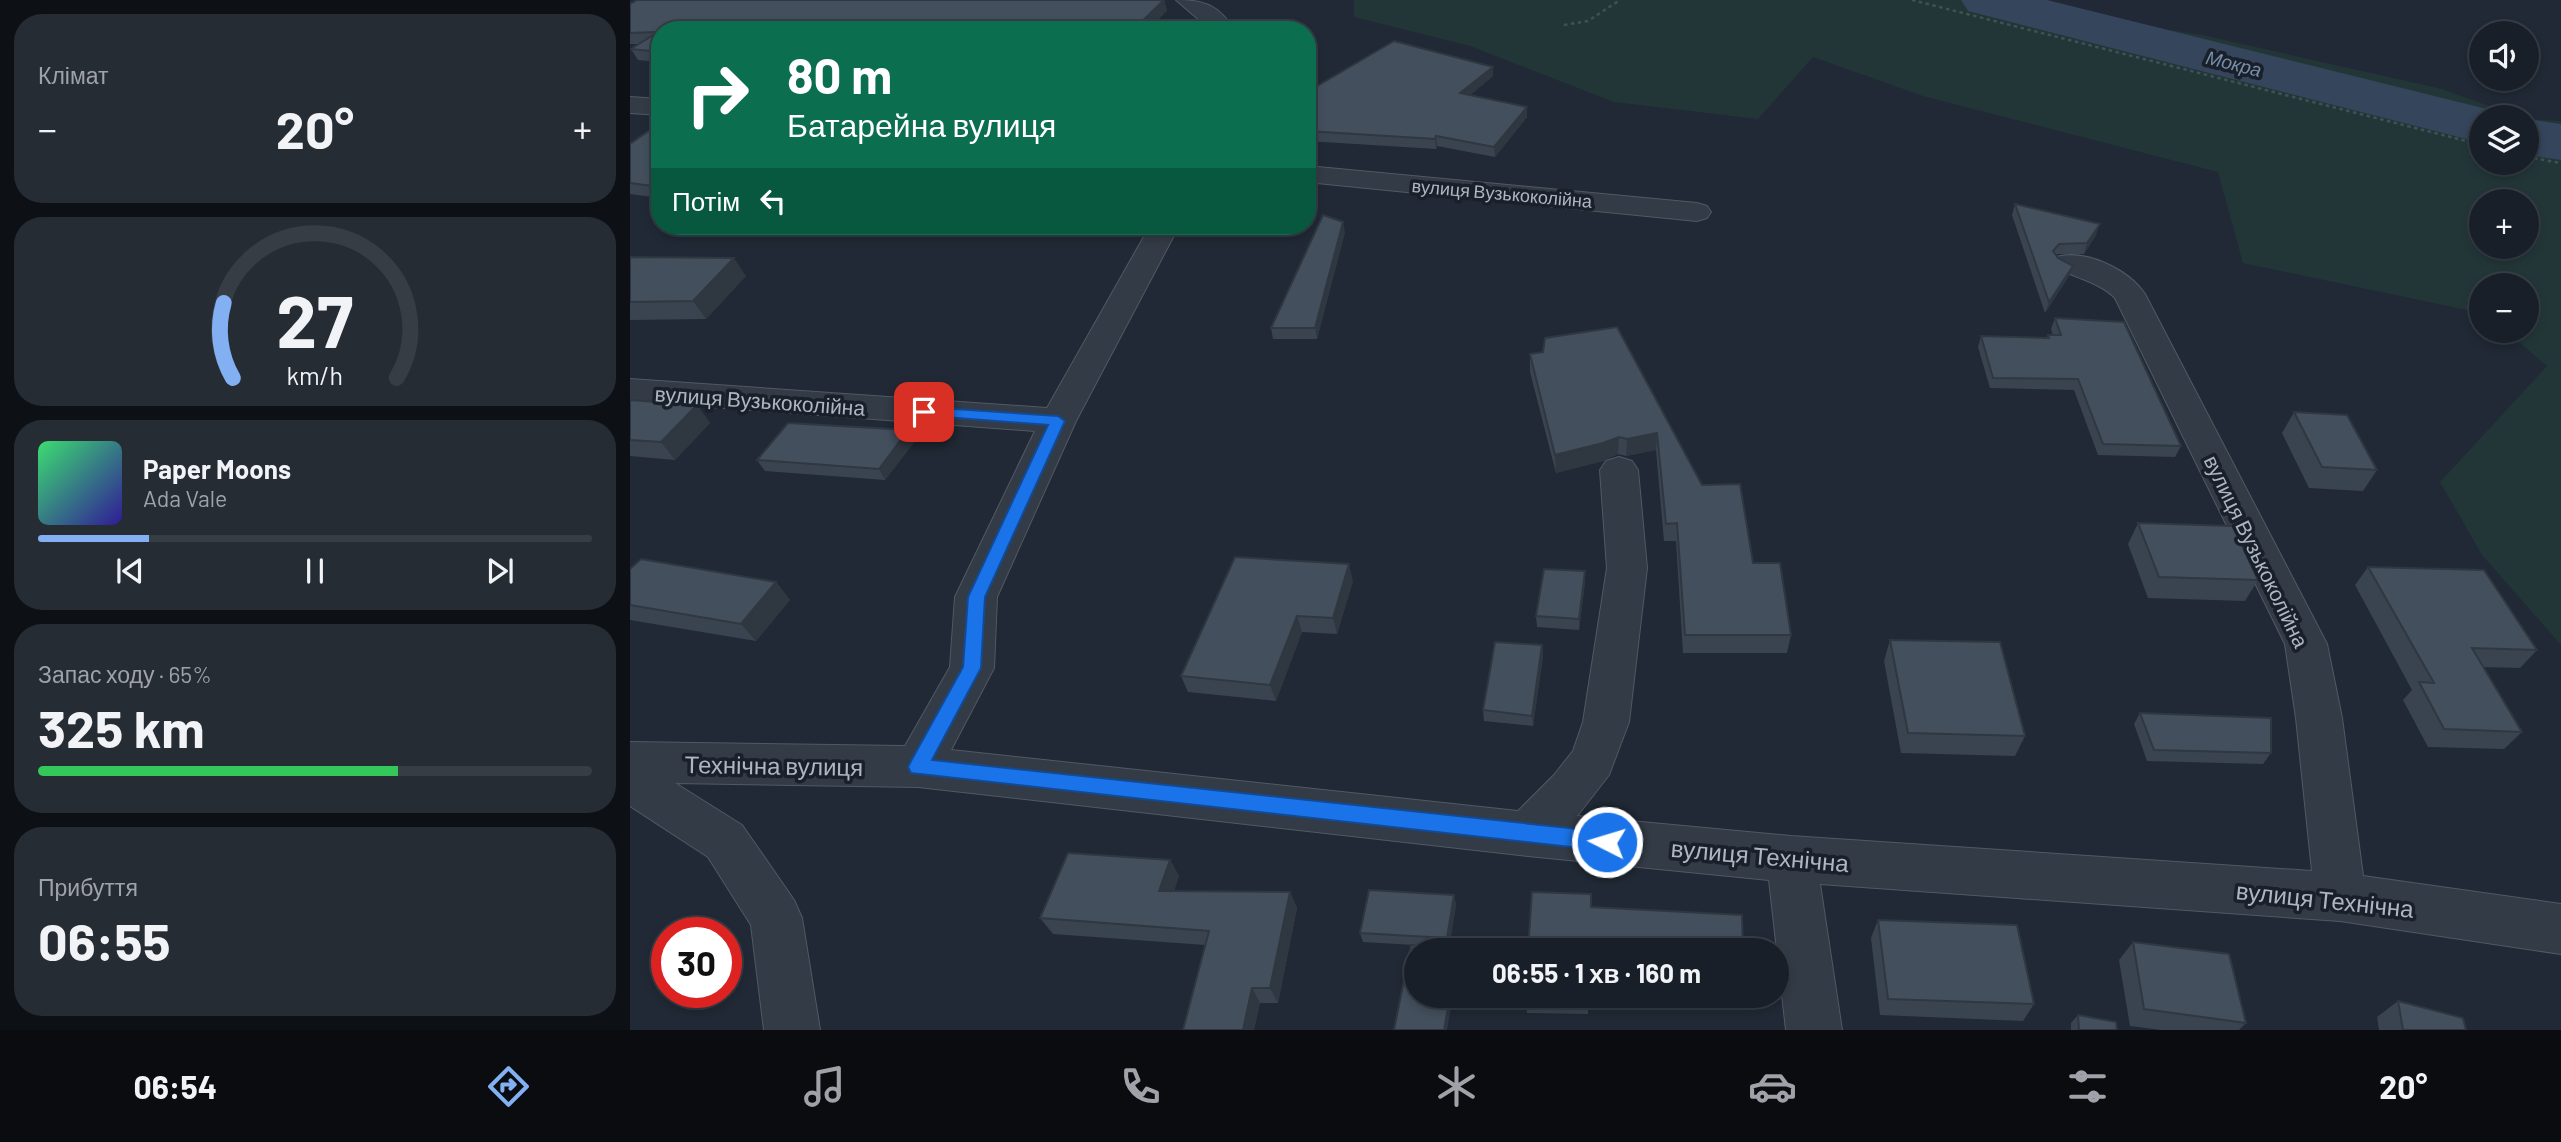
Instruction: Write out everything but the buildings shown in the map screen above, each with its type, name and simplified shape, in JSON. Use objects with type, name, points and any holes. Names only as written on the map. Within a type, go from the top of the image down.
[{"type":"street","points":[[1187,0],[1215,21]]},
{"type":"street","points":[[630,105],[651,106]]},
{"type":"street","name":"вулиця Вузькоколійна","points":[[1316,175],[1697,212]]},
{"type":"street","points":[[918,767],[972,668],[976,597],[1058,421],[1159,235]]},
{"type":"street","name":"вулиця Вузькоколійна","points":[[2067,262],[2098,270],[2117,280],[2129,294],[2306,644],[2319,719],[2340,897]]},
{"type":"street","name":"вулиця Вузькоколійна","points":[[630,390],[1058,421]]},
{"type":"street","points":[[1528,834],[1571,790],[1593,761],[1606,722],[1627,568],[1619,470]]},
{"type":"street","name":"Технічна вулиця","points":[[630,762],[918,767]]},
{"type":"street","name":"вулиця Технічна","points":[[918,767],[1528,834],[1791,859],[2340,897],[2561,929]]},
{"type":"street","points":[[630,780],[725,841],[776,918],[792,1030]]},
{"type":"street","points":[[1791,859],[1814,1030]]},
{"type":"path","points":[[1564,24],[1588,20],[1620,0]]},
{"type":"path","points":[[1912,0],[2469,142]]},
{"type":"path","points":[[2539,159],[2561,163]]},
{"type":"shaded area","points":[[1354,0],[1968,0],[2202,35],[2442,89],[2486,105],[2469,105],[2469,175],[2539,175],[2539,120],[2561,121],[2561,645],[2482,555],[2440,482],[2547,366],[2520,343],[2539,343],[2539,273],[2469,273],[2469,310],[2243,263],[2218,172],[1923,96],[1813,57],[1758,119],[1614,102],[1470,46],[1354,17]]},
{"type":"waterway","name":"Мокра","points":[[1986,0],[2469,122]]},
{"type":"waterway","name":"Мокра","points":[[2539,139],[2561,142]]},
{"type":"route","points":[[924,412],[1058,421],[976,597],[972,668],[918,767],[1607,842]]}]
